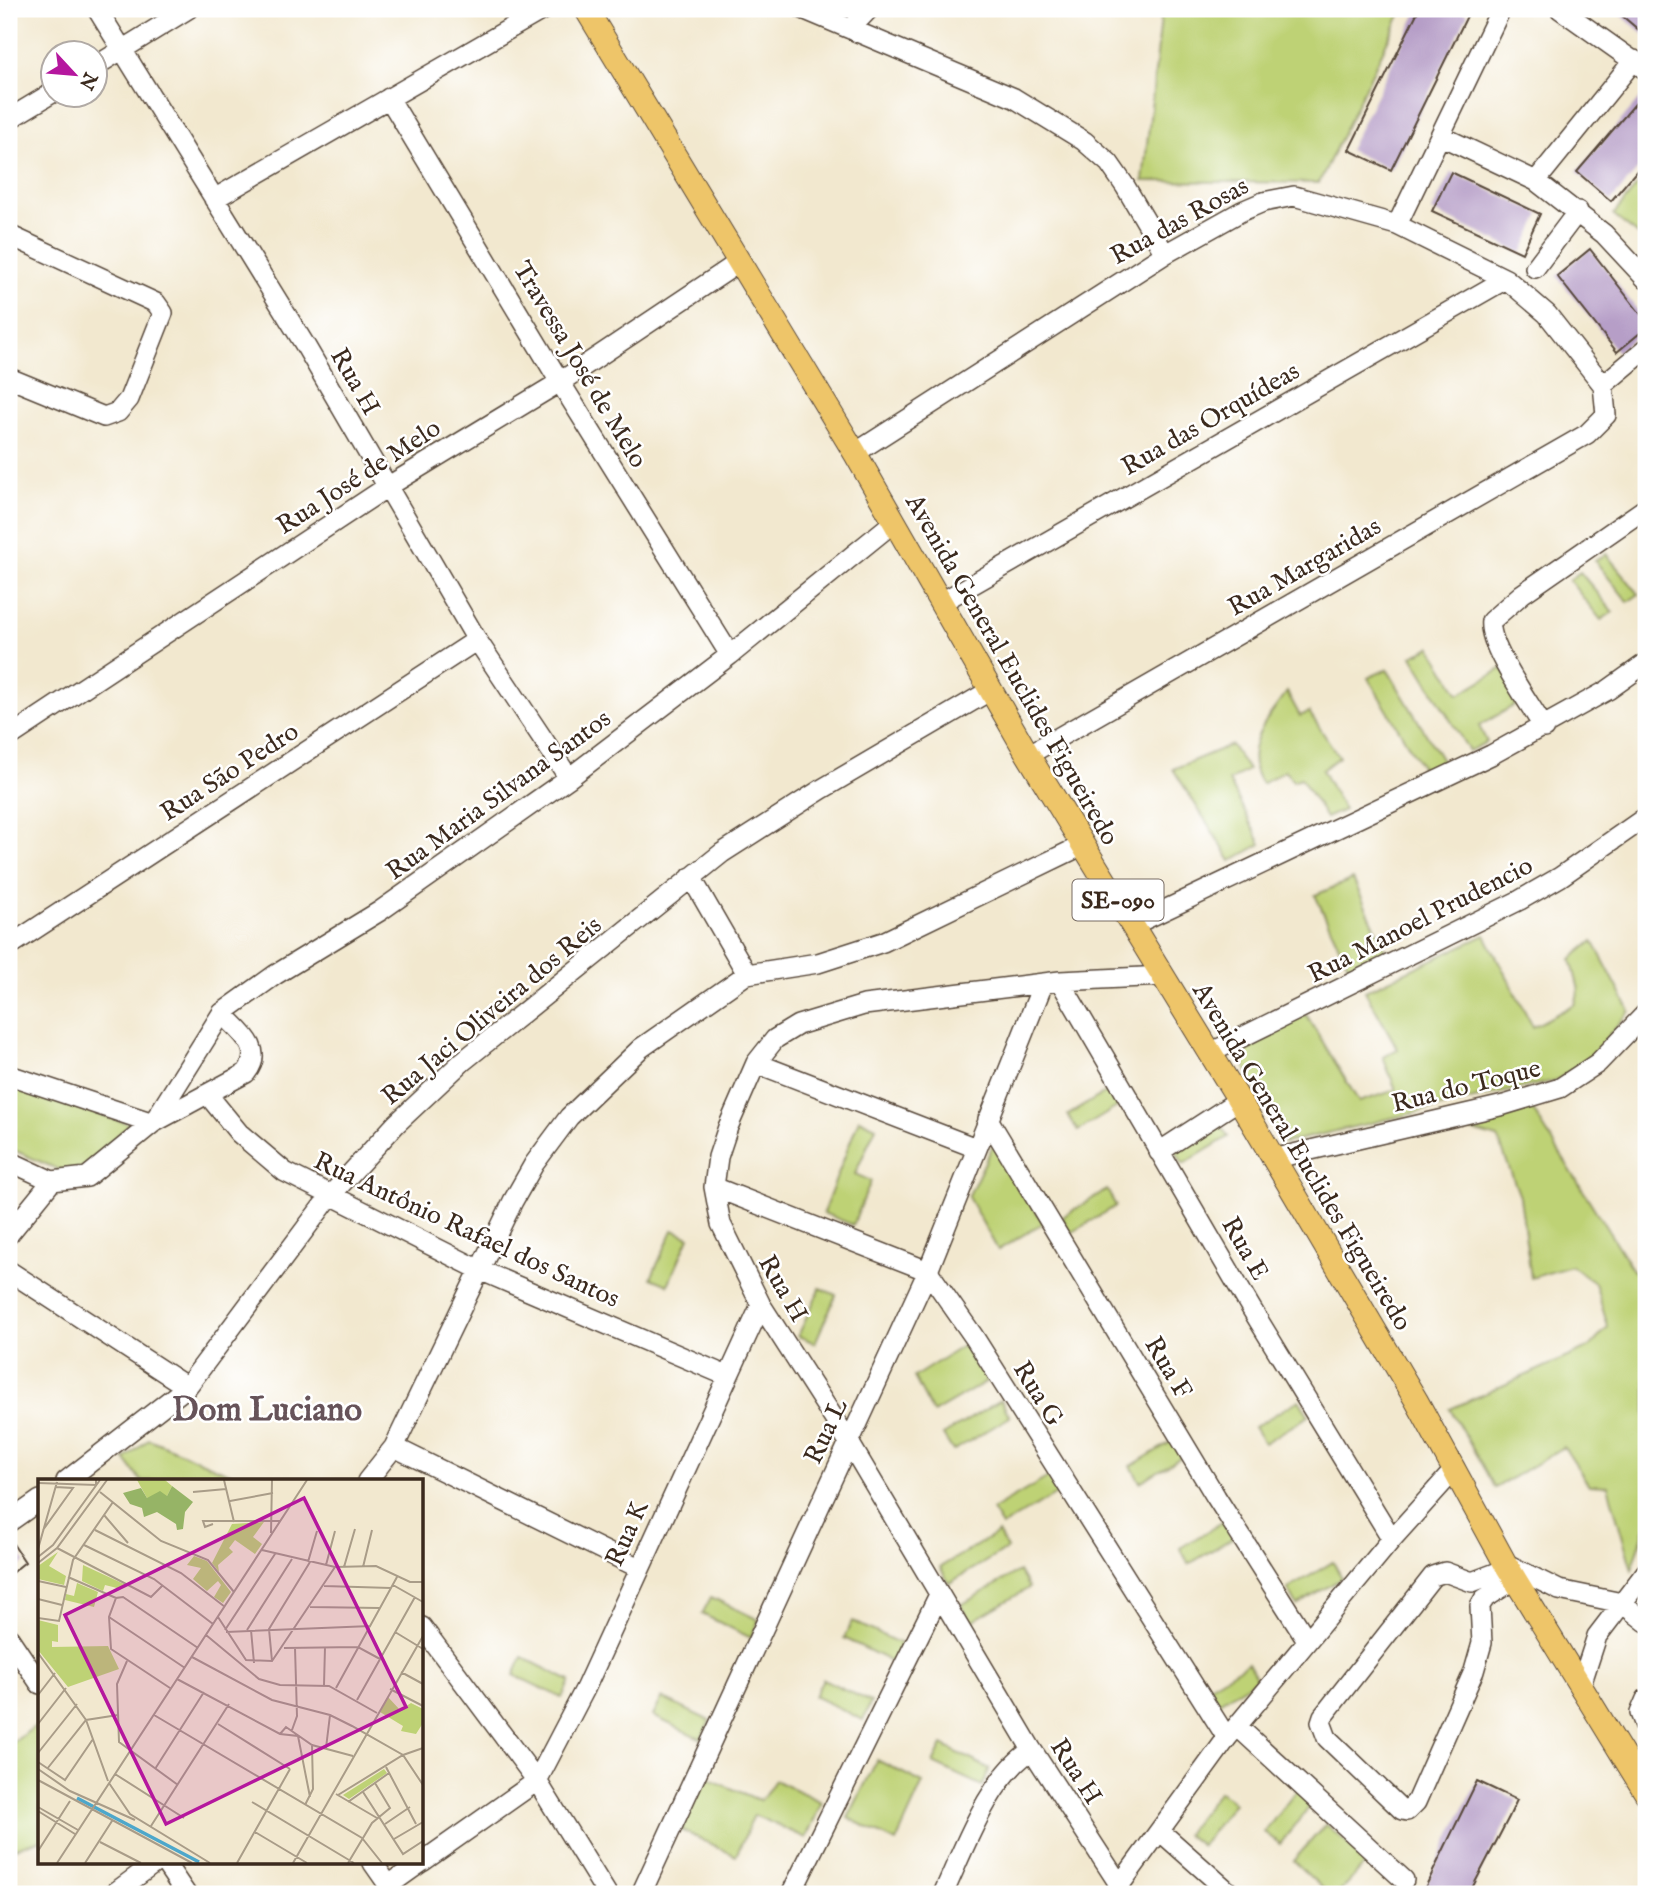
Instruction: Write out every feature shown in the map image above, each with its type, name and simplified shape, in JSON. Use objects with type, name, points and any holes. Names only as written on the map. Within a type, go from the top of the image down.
[{"type":"main road","name":"Avenida General Euclides Figueiredo","points":[[586,9],[738,263],[856,453],[1028,755],[1239,1100],[1455,1469],[1510,1570],[1646,1793]]},
{"type":"street","name":"Rua H","points":[[97,9],[305,345],[477,640],[569,779]]},
{"type":"street","points":[[108,58],[188,9]]},
{"type":"street","points":[[214,200],[544,9]]},
{"type":"street","points":[[803,9],[1014,98],[1084,141],[1109,163],[1165,254]]},
{"type":"street","points":[[850,29],[869,9]]},
{"type":"street","points":[[1398,225],[1501,9]]},
{"type":"street","points":[[1536,181],[1640,65],[1560,9]]},
{"type":"street","name":"Travessa José de Melo","points":[[389,97],[560,382],[730,655]]},
{"type":"street","points":[[9,120],[38,102]]},
{"type":"street","points":[[1441,136],[1536,181],[1578,211],[1604,234],[1646,279]]},
{"type":"street","name":"Rua das Rosas","points":[[856,453],[1165,254],[1242,211],[1263,202],[1294,196],[1398,225],[1506,279],[1547,314],[1603,385]]},
{"type":"street","points":[[1535,268],[1578,211]]},
{"type":"street","points":[[9,235],[156,303],[162,309],[159,325],[129,399],[118,412],[104,417],[9,378]]},
{"type":"street","name":"Rua José de Melo","points":[[9,737],[387,487],[560,382],[738,263]]},
{"type":"street","name":"Rua das Orquídeas","points":[[940,603],[1506,279]]},
{"type":"street","points":[[1603,385],[1646,349]]},
{"type":"street","name":"Rua Margaridas","points":[[1028,755],[1587,434],[1604,420],[1606,404],[1603,385]]},
{"type":"street","points":[[1544,728],[1497,646],[1490,630],[1491,621],[1522,594],[1646,508]]},
{"type":"street","name":"Rua Maria Silvana Santos","points":[[153,1123],[222,1013],[275,975],[380,911],[569,779],[730,655],[894,522]]},
{"type":"street","name":"Rua São Pedro","points":[[9,946],[477,640]]},
{"type":"street","points":[[1133,925],[1544,728],[1608,690],[1646,663]]},
{"type":"street","name":"Rua Jaci Oliveira dos Reis","points":[[69,1479],[187,1387],[331,1196],[396,1124],[462,1062],[722,853],[822,789],[991,690]]},
{"type":"street","name":"Rua Manoel Prudencio","points":[[1210,1053],[1520,900],[1560,877],[1646,817]]},
{"type":"street","points":[[369,1479],[394,1447],[482,1271],[513,1201],[547,1143],[569,1117],[641,1048],[747,974],[817,963],[883,942],[1083,845]]},
{"type":"street","points":[[691,877],[747,974]]},
{"type":"street","name":"Rua H","points":[[1116,1889],[938,1597],[849,1442],[761,1305],[721,1224],[714,1187],[725,1134],[756,1062],[764,1050],[785,1031],[864,1005],[1052,982],[1164,976]]},
{"type":"street","name":"Rua L","points":[[641,1894],[928,1271],[988,1119],[1052,982]]},
{"type":"street","name":"Rua E","points":[[1052,982],[1159,1152],[1392,1539]]},
{"type":"street","points":[[9,1161],[52,1181],[87,1177],[153,1123],[208,1096],[246,1073],[255,1057],[251,1045],[222,1013]]},
{"type":"street","name":"Rua do Toque","points":[[1272,1158],[1504,1105],[1560,1088],[1598,1063],[1646,1013]]},
{"type":"street","points":[[756,1062],[976,1148]]},
{"type":"street","points":[[9,1075],[153,1123]]},
{"type":"street","name":"Rua Antônio Rafael dos Santos","points":[[208,1096],[260,1154],[285,1172],[482,1271],[727,1376]]},
{"type":"street","points":[[1159,1152],[1239,1100]]},
{"type":"street","name":"Rua F","points":[[988,1119],[1216,1497],[1307,1640]]},
{"type":"street","points":[[9,1234],[52,1181]]},
{"type":"street","points":[[714,1187],[928,1271]]},
{"type":"street","points":[[9,1271],[187,1387]]},
{"type":"street","name":"Rua G","points":[[928,1271],[1232,1732],[1404,1880]]},
{"type":"street","name":"Rua K","points":[[537,1782],[567,1727],[761,1305]]},
{"type":"street","points":[[394,1447],[639,1567]]},
{"type":"street","points":[[1116,1889],[1161,1832],[1232,1732],[1392,1539],[1455,1469]]},
{"type":"street","points":[[9,1522],[38,1501]]},
{"type":"street","points":[[1510,1570],[1480,1606],[1482,1643],[1474,1671],[1416,1802],[1407,1811],[1402,1810],[1327,1738],[1321,1722],[1433,1576],[1445,1572],[1472,1582],[1510,1570],[1547,1586],[1588,1598],[1622,1603],[1646,1622]]},
{"type":"street","points":[[1580,1688],[1594,1641],[1646,1572]]},
{"type":"street","points":[[791,1894],[938,1597]]},
{"type":"street","points":[[424,1630],[537,1782],[607,1894]]},
{"type":"street","points":[[9,1638],[38,1681]]},
{"type":"street","points":[[1646,1699],[1640,1713],[1646,1728]]},
{"type":"street","points":[[943,1894],[991,1796],[1012,1765],[1032,1750]]},
{"type":"street","points":[[424,1860],[537,1782]]},
{"type":"street","points":[[1161,1832],[1231,1894]]},
{"type":"street","points":[[113,1894],[154,1864]]},
{"type":"street","points":[[167,1864],[186,1894]]},
{"type":"street","points":[[374,1864],[392,1890],[419,1864]]},
{"type":"green space","points":[[1162,9],[1403,9],[1319,183],[1143,181]]},
{"type":"green space","points":[[1646,175],[1646,241],[1613,215]]},
{"type":"green space","points":[[1606,554],[1639,594],[1628,602],[1595,561]]},
{"type":"green space","points":[[1580,572],[1613,612],[1601,620],[1569,580]]},
{"type":"green space","points":[[1431,647],[1459,694],[1503,668],[1520,702],[1479,726],[1487,742],[1469,751],[1412,656]]},
{"type":"green space","points":[[1387,669],[1444,764],[1425,773],[1368,678]]},
{"type":"green space","points":[[1287,692],[1300,716],[1309,712],[1339,757],[1322,770],[1344,810],[1326,818],[1301,778],[1293,781],[1285,770],[1262,784],[1256,771],[1253,759],[1258,736]]},
{"type":"green space","points":[[1231,745],[1248,770],[1229,781],[1261,844],[1231,861],[1173,769]]},
{"type":"green space","points":[[1353,879],[1387,953],[1350,969],[1315,895]]},
{"type":"green space","points":[[1485,935],[1533,1027],[1575,1004],[1579,990],[1571,959],[1593,941],[1630,1011],[1591,1056],[1557,1080],[1284,1143],[1238,1053],[1306,1014],[1359,1102],[1396,1090],[1383,1057],[1398,1049],[1365,991]]},
{"type":"green space","points":[[9,1085],[130,1124],[85,1167],[66,1173],[9,1148]]},
{"type":"green space","points":[[1113,1088],[1122,1104],[1078,1131],[1068,1115]]},
{"type":"green space","points":[[1531,1107],[1632,1269],[1646,1285],[1646,1525],[1632,1570],[1608,1486],[1589,1485],[1564,1447],[1495,1488],[1450,1409],[1590,1347],[1608,1327],[1595,1283],[1571,1266],[1531,1278],[1520,1197],[1498,1138],[1452,1126]]},
{"type":"green space","points":[[859,1119],[876,1127],[855,1174],[871,1181],[853,1225],[823,1213]]},
{"type":"green space","points":[[1218,1121],[1228,1137],[1183,1164],[1174,1148]]},
{"type":"green space","points":[[996,1139],[1043,1223],[998,1250],[968,1197]]},
{"type":"green space","points":[[1107,1190],[1116,1206],[1071,1233],[1062,1217]]},
{"type":"green space","points":[[673,1230],[689,1237],[668,1285],[651,1278]]},
{"type":"green space","points":[[820,1288],[836,1295],[815,1343],[798,1336]]},
{"type":"green space","points":[[967,1343],[991,1379],[933,1413],[914,1377]]},
{"type":"green space","points":[[1001,1400],[1010,1417],[953,1451],[943,1435]]},
{"type":"green space","points":[[1299,1400],[1309,1416],[1264,1443],[1254,1427]]},
{"type":"green space","points":[[149,1439],[236,1476],[231,1479],[140,1479],[125,1459]]},
{"type":"green space","points":[[1176,1439],[1185,1455],[1140,1482],[1131,1466]]},
{"type":"green space","points":[[1050,1476],[1060,1492],[1002,1526],[992,1510]]},
{"type":"green space","points":[[1224,1521],[1234,1537],[1189,1564],[1180,1548]]},
{"type":"green space","points":[[998,1533],[1007,1549],[949,1583],[940,1567]]},
{"type":"green space","points":[[1333,1562],[1342,1578],[1297,1605],[1288,1589]]},
{"type":"green space","points":[[1019,1571],[1029,1588],[971,1622],[961,1605]]},
{"type":"green space","points":[[711,1597],[759,1620],[751,1638],[702,1614]]},
{"type":"green space","points":[[852,1621],[901,1644],[892,1662],[844,1638]]},
{"type":"green space","points":[[522,1657],[570,1681],[562,1698],[514,1675]]},
{"type":"green space","points":[[1248,1663],[1257,1679],[1212,1706],[1203,1690]]},
{"type":"green space","points":[[823,1679],[871,1702],[863,1720],[814,1696]]},
{"type":"green space","points":[[662,1698],[710,1721],[701,1739],[653,1716]]},
{"type":"green space","points":[[38,1724],[38,1841],[9,1850],[9,1745]]},
{"type":"green space","points":[[942,1745],[990,1769],[982,1786],[933,1763]]},
{"type":"green space","points":[[877,1760],[923,1783],[896,1842],[848,1818]]},
{"type":"green space","points":[[705,1777],[761,1801],[775,1780],[822,1802],[806,1838],[754,1815],[736,1856],[681,1830]]},
{"type":"green space","points":[[1298,1789],[1313,1802],[1280,1844],[1264,1832]]},
{"type":"green space","points":[[1219,1791],[1234,1803],[1201,1846],[1186,1834]]},
{"type":"green space","points":[[1326,1824],[1367,1862],[1338,1894],[1329,1894],[1293,1861]]},
{"type":"building","points":[[1419,9],[1457,9],[1468,14],[1391,170],[1349,150]]},
{"type":"building","points":[[1614,9],[1646,9],[1646,36]]},
{"type":"building","points":[[1646,91],[1646,160],[1611,201],[1577,172]]},
{"type":"building","points":[[1451,172],[1540,214],[1522,253],[1432,211]]},
{"type":"building","points":[[1590,249],[1646,321],[1646,328],[1617,352],[1557,276]]},
{"type":"building","points":[[9,1538],[25,1562],[9,1575]]},
{"type":"building","points":[[1477,1781],[1517,1800],[1509,1817],[1469,1894],[1422,1894]]},
{"type":"district","name":"Dom Luciano","points":[[267,1408]]}]
